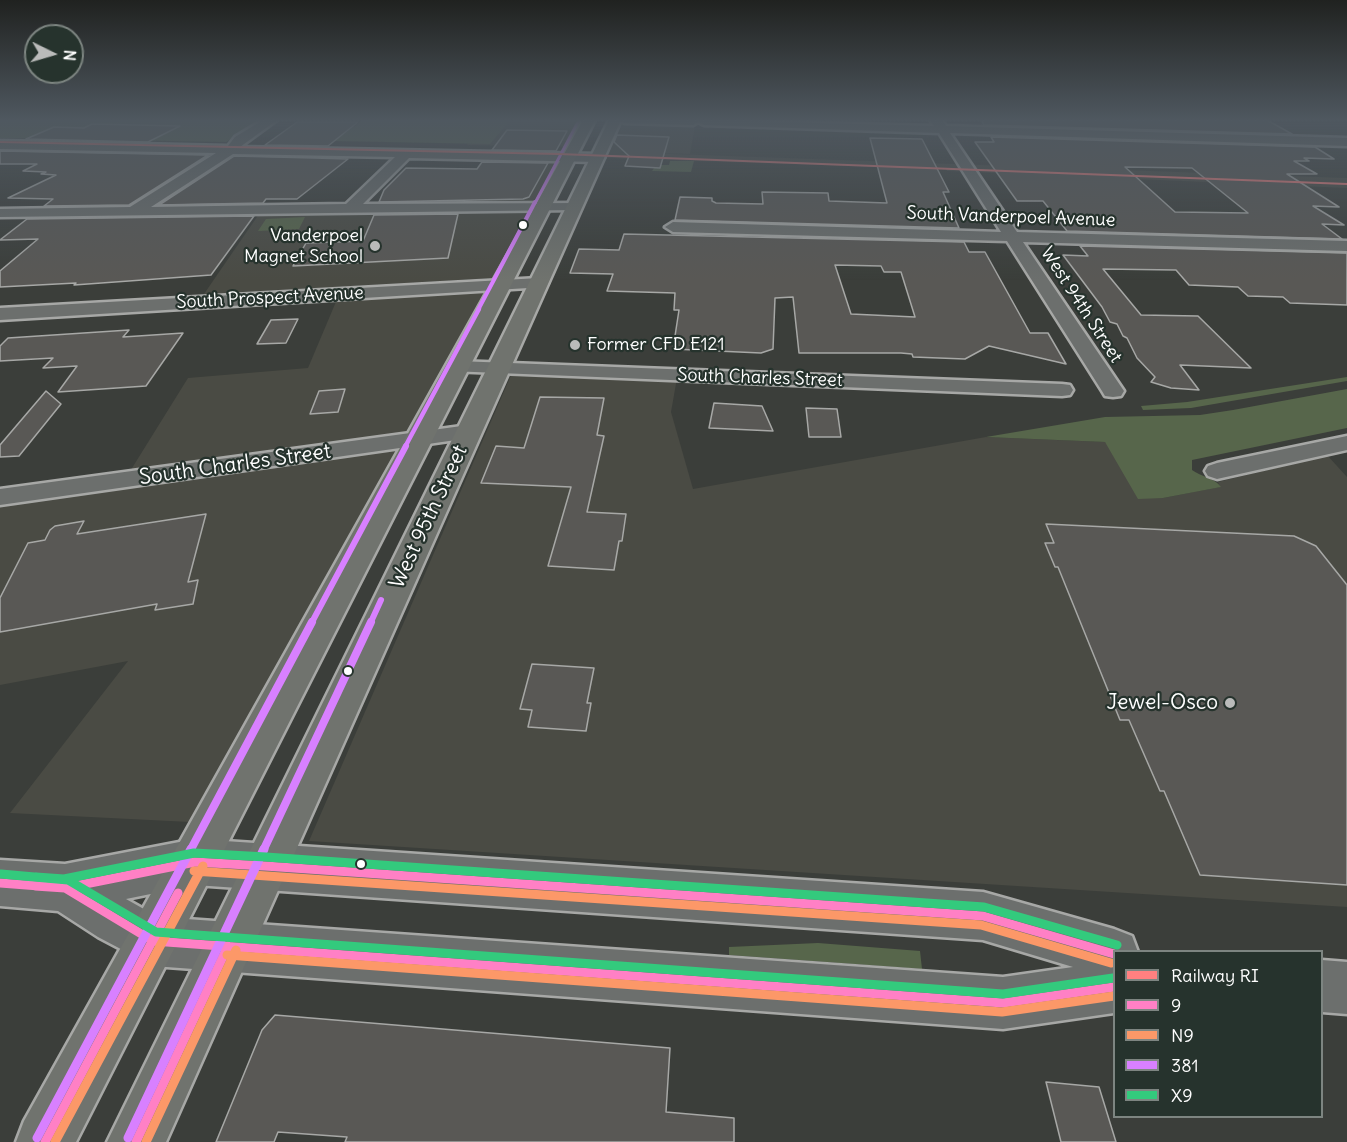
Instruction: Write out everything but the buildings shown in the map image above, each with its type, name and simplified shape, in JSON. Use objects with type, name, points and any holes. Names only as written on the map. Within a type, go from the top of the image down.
[{"type":"main road","name":"West 95th Street","points":[[45,1142],[560,173]]},
{"type":"main road","name":"West 95th Street","points":[[136,1142],[591,173]]},
{"type":"main road","points":[[0,883],[65,888],[195,862],[265,866],[983,916],[1113,954]]},
{"type":"main road","points":[[65,888],[153,941],[1003,1003],[1113,987]]},
{"type":"main road","points":[[1323,986],[1347,988]]},
{"type":"street","points":[[134,211],[194,173]]},
{"type":"street","points":[[351,208],[386,173]]},
{"type":"street","name":"West 94th Street","points":[[971,173],[1113,392]]},
{"type":"street","points":[[0,213],[575,206]]},
{"type":"street","name":"South Vanderpoel Avenue","points":[[673,227],[1347,246]]},
{"type":"street","name":"South Prospect Avenue","points":[[0,314],[539,283]]},
{"type":"street","name":"South Charles Street","points":[[458,367],[1062,390]]},
{"type":"street","name":"South Charles Street","points":[[0,497],[469,432]]},
{"type":"street","points":[[1217,471],[1347,443]]},
{"type":"shaded area","points":[[478,173],[554,173],[538,202],[455,203]]},
{"type":"shaded area","points":[[1001,173],[1215,173],[1347,178],[1347,188]]},
{"type":"shaded area","name":"Vanderpoel Magnet School","points":[[533,210],[496,278],[204,294],[259,214]]},
{"type":"shaded area","points":[[488,289],[190,822],[10,813],[128,661],[0,685],[0,505],[119,489],[188,378],[308,368],[338,297]]},
{"type":"shaded area","points":[[512,373],[677,378],[671,412],[693,489],[986,437],[1105,442],[1163,498],[1220,487],[1218,482],[1327,455],[1347,477],[1347,907],[309,841]]},
{"type":"green space","points":[[305,217],[299,229],[258,231],[266,219]]},
{"type":"green space","points":[[1347,377],[1347,381],[1191,408],[1143,410],[1141,406],[1187,402]]},
{"type":"green space","points":[[1347,389],[1347,428],[1192,460],[1192,470],[1221,487],[1163,498],[1138,499],[1105,442],[986,437],[1105,417],[1200,415]]},
{"type":"green space","points":[[818,943],[920,951],[922,969],[729,955],[729,947]]},
{"type":"rail line","name":"RI","points":[[1066,173],[1347,184]]},
{"type":"transit line","name":"381","points":[[37,1138],[551,173]]},
{"type":"transit line","name":"381","points":[[128,1138],[381,600]]},
{"type":"transit line","name":"X9","points":[[36,877],[64,879],[194,853],[266,857],[984,907],[1117,945]]},
{"type":"transit line","name":"9","points":[[35,886],[65,888],[195,862],[265,866],[983,916],[1113,954]]},
{"type":"transit line","name":"N9","points":[[55,1142],[203,866]]},
{"type":"transit line","name":"N9","points":[[194,871],[981,925],[1111,963]]},
{"type":"transit line","name":"X9","points":[[1,874],[68,880],[156,932],[1003,994],[1113,978]]},
{"type":"transit line","name":"9","points":[[0,883],[65,888],[153,941],[1003,1003],[1113,987]]},
{"type":"transit line","name":"9","points":[[45,1142],[178,893]]},
{"type":"transit line","name":"9","points":[[136,1142],[228,946]]},
{"type":"transit line","name":"N9","points":[[146,1142],[236,950]]},
{"type":"transit line","name":"N9","points":[[227,955],[1002,1012],[1113,996]]},
{"type":"place","name":"Vanderpoel Magnet School","points":[[375,246]]},
{"type":"place","name":"Former CFD E121","points":[[575,345]]},
{"type":"place","name":"Jewel-Osco","points":[[1230,703]]}]
